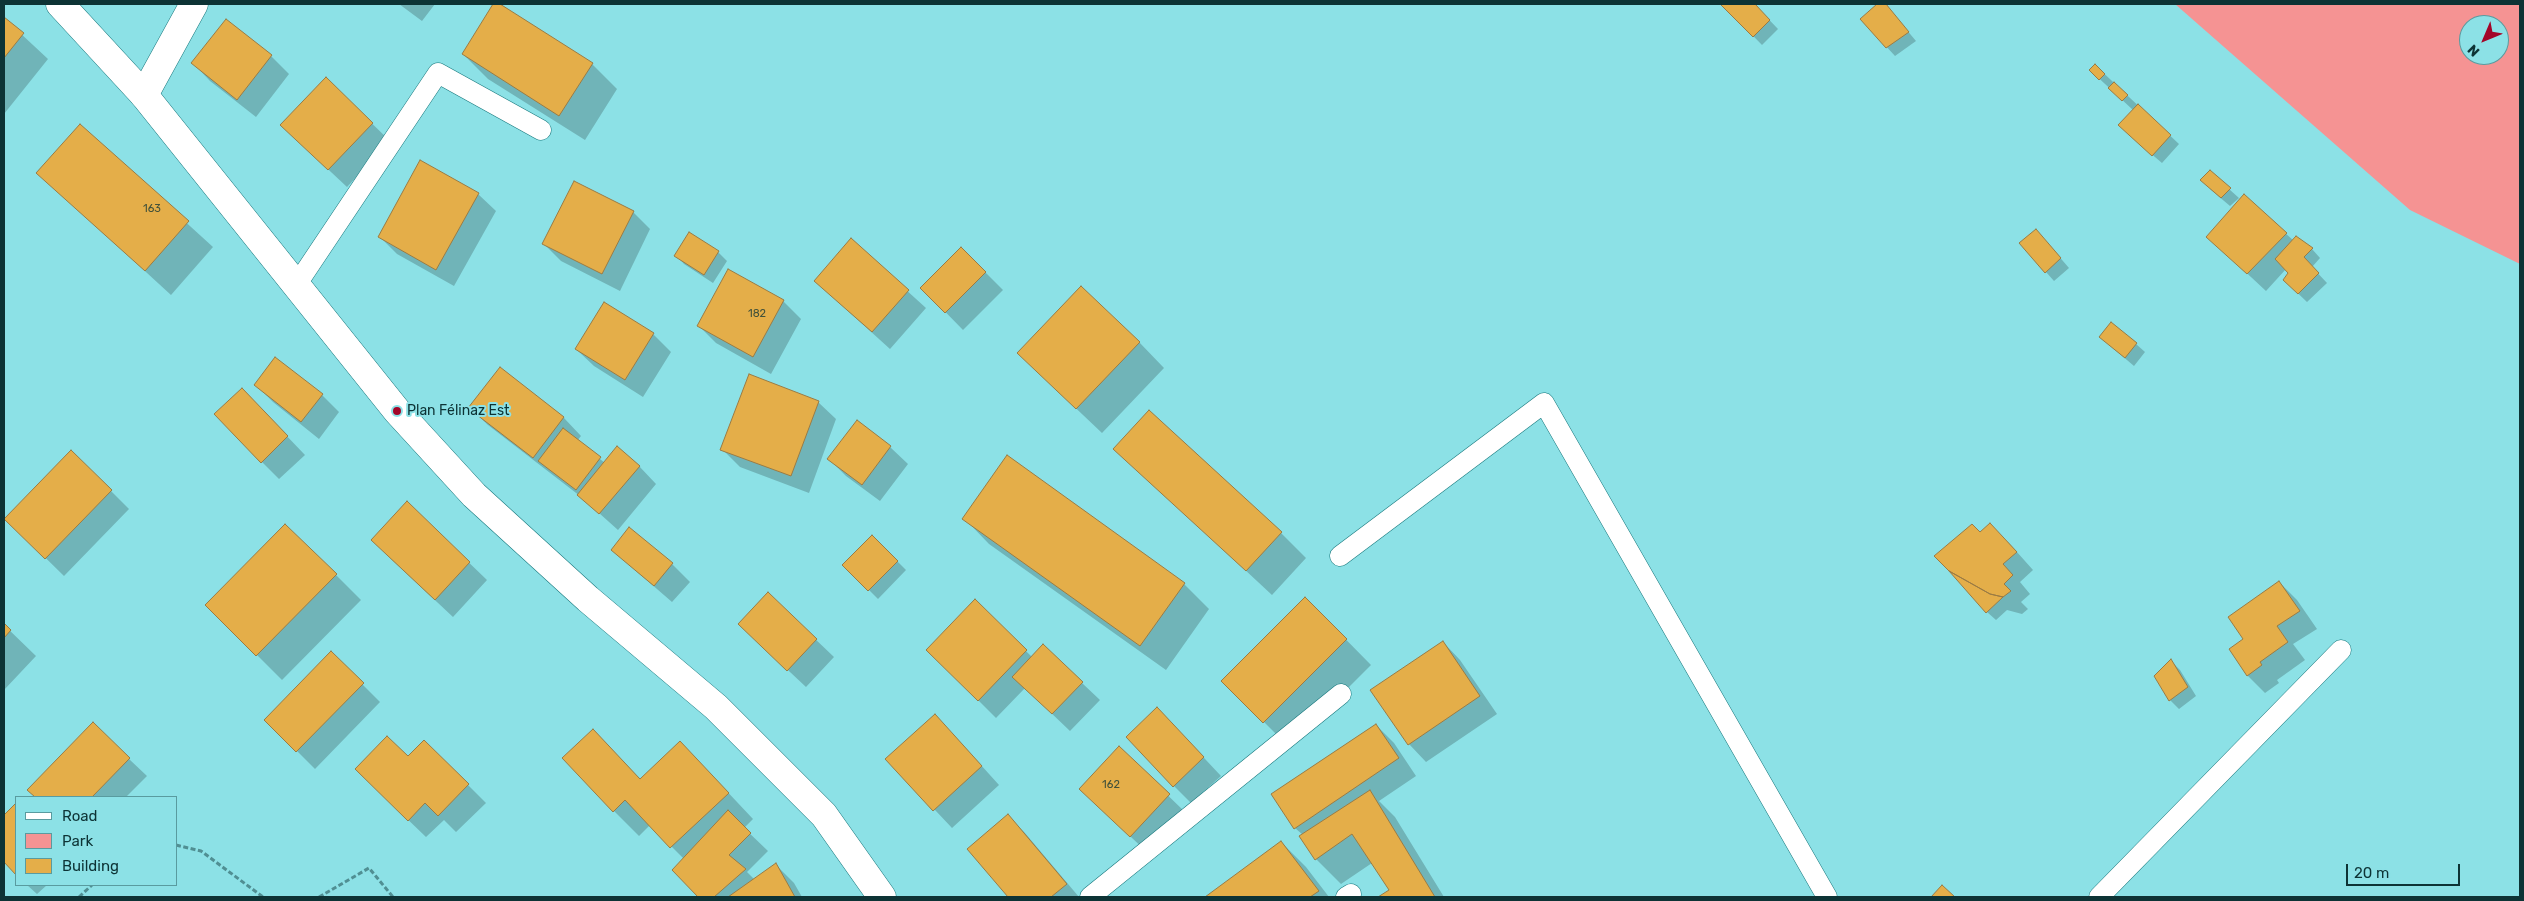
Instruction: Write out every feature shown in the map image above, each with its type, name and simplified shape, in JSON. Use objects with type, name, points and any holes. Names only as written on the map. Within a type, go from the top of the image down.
[{"type":"main road","points":[[60,4],[144,95],[397,411],[474,495],[588,599],[723,714],[824,815],[882,897]]},
{"type":"main road","points":[[144,95],[194,4]]},
{"type":"lane","points":[[297,284],[438,73],[541,130]]},
{"type":"lane","points":[[1340,556],[1544,404],[1827,897]]},
{"type":"lane","points":[[2100,897],[2341,650]]},
{"type":"lane","points":[[1100,894],[1341,694]]},
{"type":"path","points":[[178,846],[200,851],[263,897]]},
{"type":"path","points":[[319,897],[368,868],[393,897]]},
{"type":"path","points":[[79,897],[91,886]]},
{"type":"green space","points":[[2175,4],[2520,4],[2520,264],[2410,210]]},
{"type":"building","points":[[493,4],[500,4],[593,63],[559,116],[462,54]]},
{"type":"building","points":[[1720,4],[1755,4],[1770,20],[1753,37]]},
{"type":"building","points":[[1877,4],[1886,4],[1909,32],[1886,48],[1860,19]]},
{"type":"building","points":[[4,17],[24,33],[4,58]]},
{"type":"building","points":[[226,19],[272,55],[237,100],[191,63]]},
{"type":"building","points":[[2095,64],[2105,74],[2099,80],[2089,70]]},
{"type":"building","points":[[326,77],[373,123],[328,170],[280,125]]},
{"type":"building","points":[[2114,82],[2128,95],[2122,101],[2108,88]]},
{"type":"building","points":[[2138,104],[2171,135],[2152,156],[2118,125]]},
{"type":"building","points":[[80,124],[189,221],[145,271],[36,173]]},
{"type":"building","points":[[420,160],[479,193],[436,270],[378,237]]},
{"type":"building","points":[[2210,170],[2231,188],[2221,198],[2200,180]]},
{"type":"building","points":[[574,181],[634,211],[602,274],[542,244]]},
{"type":"building","points":[[2244,194],[2287,233],[2247,274],[2206,237]]},
{"type":"building","points":[[2036,229],[2061,258],[2045,273],[2019,243]]},
{"type":"building","points":[[689,232],[719,251],[704,275],[674,256]]},
{"type":"building","points":[[2296,236],[2313,248],[2304,257],[2319,273],[2298,294],[2283,280],[2288,273],[2275,259]]},
{"type":"building","points":[[851,238],[909,290],[872,332],[814,281]]},
{"type":"building","points":[[961,247],[986,272],[945,313],[920,288]]},
{"type":"building","points":[[728,269],[784,300],[753,357],[697,326]]},
{"type":"building","points":[[1081,286],[1140,342],[1076,409],[1017,353]]},
{"type":"building","points":[[604,302],[654,333],[625,380],[575,349]]},
{"type":"building","points":[[2111,322],[2137,343],[2125,358],[2099,337]]},
{"type":"building","points":[[275,357],[323,394],[301,422],[254,385]]},
{"type":"building","points":[[500,367],[564,417],[533,458],[468,408]]},
{"type":"building","points":[[749,374],[819,401],[791,476],[720,450]]},
{"type":"building","points":[[242,388],[288,436],[261,463],[214,414]]},
{"type":"building","points":[[1149,410],[1282,532],[1246,571],[1113,449]]},
{"type":"building","points":[[857,420],[891,446],[862,485],[827,459]]},
{"type":"building","points":[[563,428],[601,457],[576,490],[538,461]]},
{"type":"building","points":[[617,446],[640,466],[599,514],[577,495]]},
{"type":"building","points":[[71,450],[112,490],[45,559],[4,519]]},
{"type":"building","points":[[1007,455],[1185,583],[1140,646],[962,519]]},
{"type":"building","points":[[407,501],[470,562],[435,600],[371,540]]},
{"type":"building","points":[[1990,523],[2017,552],[2003,564],[2013,575],[2004,584],[2011,591],[2003,597],[1990,594],[1949,571],[1934,556],[1972,524],[1980,532]]},
{"type":"building","points":[[285,524],[337,574],[256,656],[205,605]]},
{"type":"building","points":[[629,527],[673,563],[654,586],[611,550]]},
{"type":"building","points":[[872,535],[898,561],[868,591],[842,565]]},
{"type":"building","points":[[1949,571],[1990,594],[2003,597],[1986,613]]},
{"type":"building","points":[[2279,581],[2300,611],[2277,626],[2288,642],[2260,662],[2262,665],[2247,676],[2229,649],[2243,639],[2228,617]]},
{"type":"building","points":[[768,592],[817,639],[787,671],[738,624]]},
{"type":"building","points":[[1305,597],[1347,639],[1263,723],[1221,681]]},
{"type":"building","points":[[975,599],[1027,650],[978,701],[926,650]]},
{"type":"building","points":[[4,623],[11,630],[4,638]]},
{"type":"building","points":[[1443,641],[1480,696],[1408,745],[1370,690]]},
{"type":"building","points":[[1043,644],[1083,682],[1052,714],[1012,677]]},
{"type":"building","points":[[331,651],[364,683],[296,752],[264,720]]},
{"type":"building","points":[[2171,659],[2188,687],[2169,701],[2154,676]]},
{"type":"building","points":[[1157,707],[1204,757],[1173,787],[1126,737]]},
{"type":"building","points":[[935,714],[982,766],[933,811],[885,759]]},
{"type":"building","points":[[93,722],[130,758],[93,796],[34,796],[27,790]]},
{"type":"building","points":[[1376,724],[1399,758],[1294,829],[1271,794]]},
{"type":"building","points":[[593,729],[640,779],[680,741],[729,793],[670,848],[625,800],[613,812],[562,758]]},
{"type":"building","points":[[387,736],[408,756],[424,740],[469,784],[438,816],[425,803],[408,821],[355,769]]},
{"type":"building","points":[[1119,746],[1170,794],[1130,837],[1079,789]]},
{"type":"building","points":[[1370,790],[1435,897],[1378,897],[1389,890],[1352,834],[1315,860],[1299,836]]},
{"type":"building","points":[[15,804],[15,874],[4,862],[4,815]]},
{"type":"building","points":[[728,810],[751,833],[729,855],[746,869],[714,897],[698,897],[672,870]]},
{"type":"building","points":[[1008,814],[1067,884],[1051,897],[1008,897],[967,849]]},
{"type":"building","points":[[1281,841],[1319,891],[1310,897],[1205,897]]},
{"type":"building","points":[[776,863],[795,897],[728,897]]},
{"type":"building","points":[[1942,885],[1955,897],[1931,897]]},
{"type":"place","name":"Plan Félinaz Est","points":[[397,411]]}]
